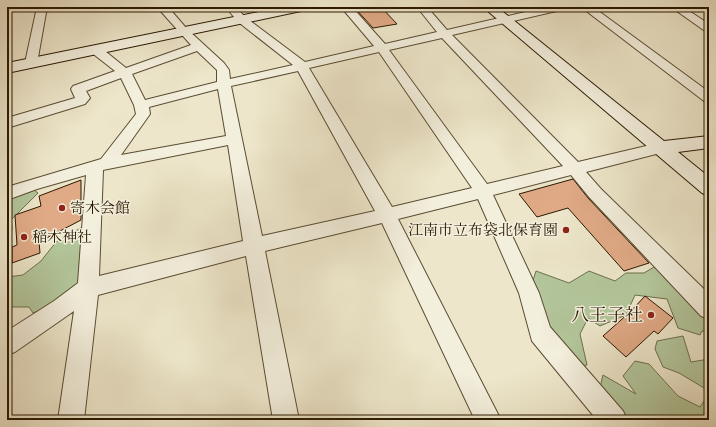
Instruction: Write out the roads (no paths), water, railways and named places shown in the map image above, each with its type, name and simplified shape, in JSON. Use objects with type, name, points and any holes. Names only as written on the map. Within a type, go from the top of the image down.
[{"type":"street","points":[[31,62],[42,7]]},
{"type":"street","points":[[162,7],[183,31],[223,70],[224,84],[253,246],[286,420]]},
{"type":"street","points":[[7,68],[183,31],[236,13],[301,7]]},
{"type":"street","points":[[346,7],[381,47],[483,191],[529,293],[540,333],[614,420]]},
{"type":"street","points":[[422,7],[444,33],[574,168],[595,193],[709,309]]},
{"type":"street","points":[[489,7],[709,188]]},
{"type":"street","points":[[141,106],[301,65],[561,7]]},
{"type":"street","points":[[586,7],[709,98]]},
{"type":"street","points":[[676,7],[709,29]]},
{"type":"street","points":[[236,13],[301,65],[387,215],[488,420]]},
{"type":"street","points":[[7,123],[80,101],[83,98],[78,89],[199,46]]},
{"type":"street","points":[[71,420],[88,288],[93,220],[101,165],[143,114],[141,106],[125,73],[96,50]]},
{"type":"street","points":[[7,194],[101,165],[235,139]]},
{"type":"street","points":[[7,344],[62,308],[88,288],[253,246],[387,215],[659,148],[709,142]]},
{"type":"place","name":"寄木会館","points":[[62,208]]},
{"type":"place","name":"江南市立布袋北保育園","points":[[566,230]]},
{"type":"place","name":"稲木神社","points":[[24,237]]},
{"type":"place","name":"八王子社","points":[[651,315]]}]
